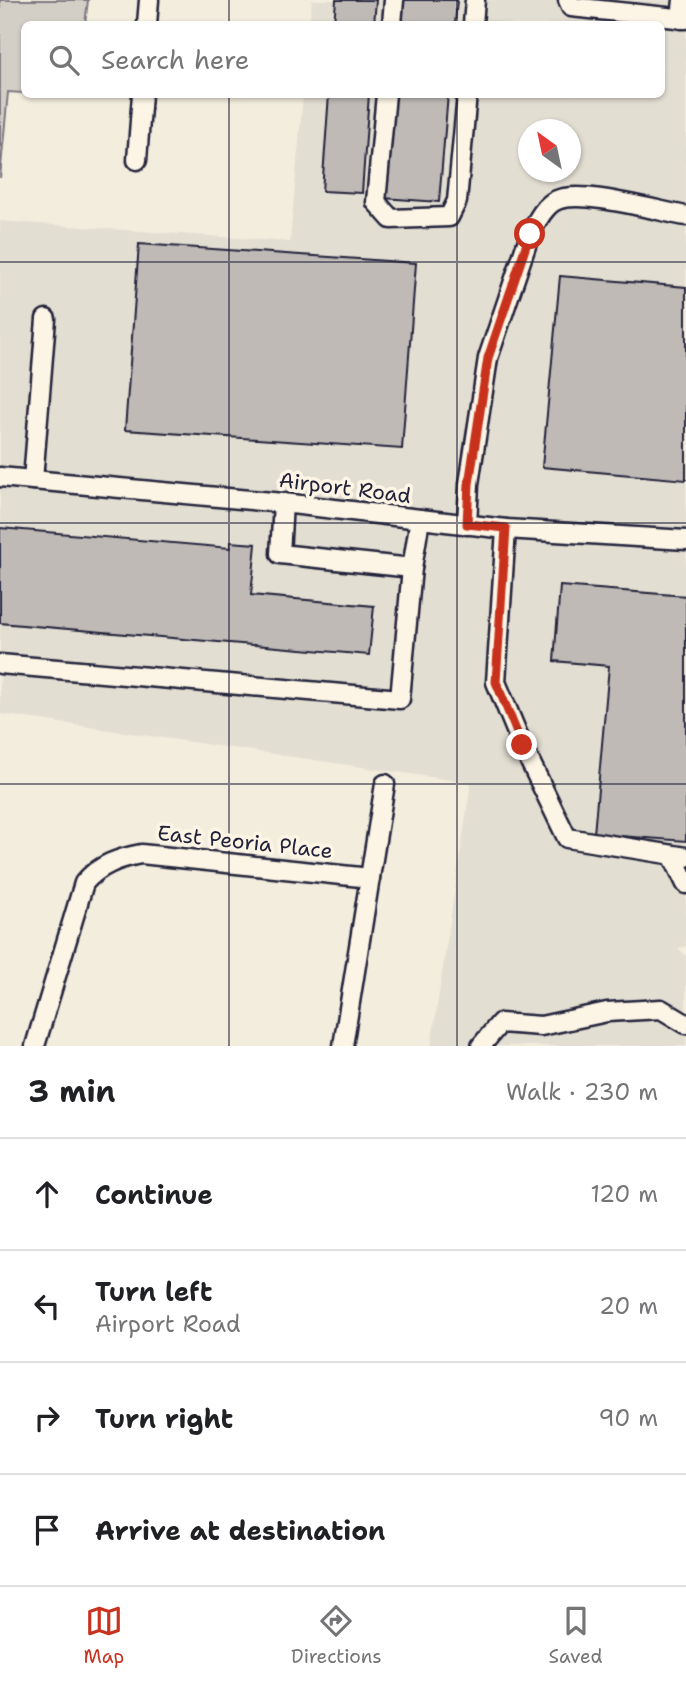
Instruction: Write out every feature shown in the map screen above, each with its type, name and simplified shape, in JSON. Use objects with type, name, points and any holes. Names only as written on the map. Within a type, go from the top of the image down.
[{"type":"street","points":[[147,21],[149,0]]},
{"type":"street","points":[[392,21],[394,0]]},
{"type":"street","points":[[473,21],[475,0]]},
{"type":"street","points":[[568,0],[571,7],[684,19],[683,0]]},
{"type":"street","points":[[137,160],[142,98]]},
{"type":"street","points":[[386,98],[376,202],[391,219],[449,217],[457,201],[467,98]]},
{"type":"street","points":[[467,524],[469,484],[488,358],[530,234],[538,220],[556,200],[571,198],[594,198],[686,216]]},
{"type":"street","points":[[33,480],[46,319]]},
{"type":"street","name":"Airport Road","points":[[0,477],[283,503],[506,528],[686,540]]},
{"type":"street","points":[[283,503],[280,554],[412,568]]},
{"type":"street","points":[[0,664],[400,699],[412,568],[420,519]]},
{"type":"street","points":[[506,528],[496,682],[522,745],[567,838],[679,856],[686,884]]},
{"type":"street","points":[[343,1046],[385,784]]},
{"type":"street","name":"East Peoria Place","points":[[34,1046],[84,883],[106,865],[141,854],[370,878]]},
{"type":"street","points":[[481,1046],[500,1023],[541,1026],[607,1012],[661,1009],[686,1024]]},
{"type":"shaded area","points":[[0,0],[88,0],[85,21],[21,21],[21,93],[8,92],[0,178]]},
{"type":"shaded area","points":[[312,0],[686,0],[686,946],[678,948],[686,956],[686,1046],[431,1046],[471,783],[0,714],[0,221],[290,242],[303,98],[665,98],[665,21],[309,21]]},
{"type":"building","points":[[336,0],[376,0],[374,21],[334,21]]},
{"type":"building","points":[[401,0],[457,0],[455,21],[399,21]]},
{"type":"building","points":[[329,98],[369,98],[362,193],[322,191]]},
{"type":"building","points":[[392,98],[448,98],[439,202],[383,198]]},
{"type":"building","points":[[139,244],[416,263],[402,449],[125,430]]},
{"type":"building","points":[[560,276],[686,287],[686,480],[542,467]]},
{"type":"building","points":[[0,528],[230,548],[230,542],[256,544],[251,595],[374,606],[369,655],[0,623]]},
{"type":"building","points":[[560,586],[686,596],[686,841],[594,834],[609,666],[554,661]]},
{"type":"route","points":[[522,745],[496,682],[506,528],[467,524],[469,484],[488,358],[530,234]]}]
